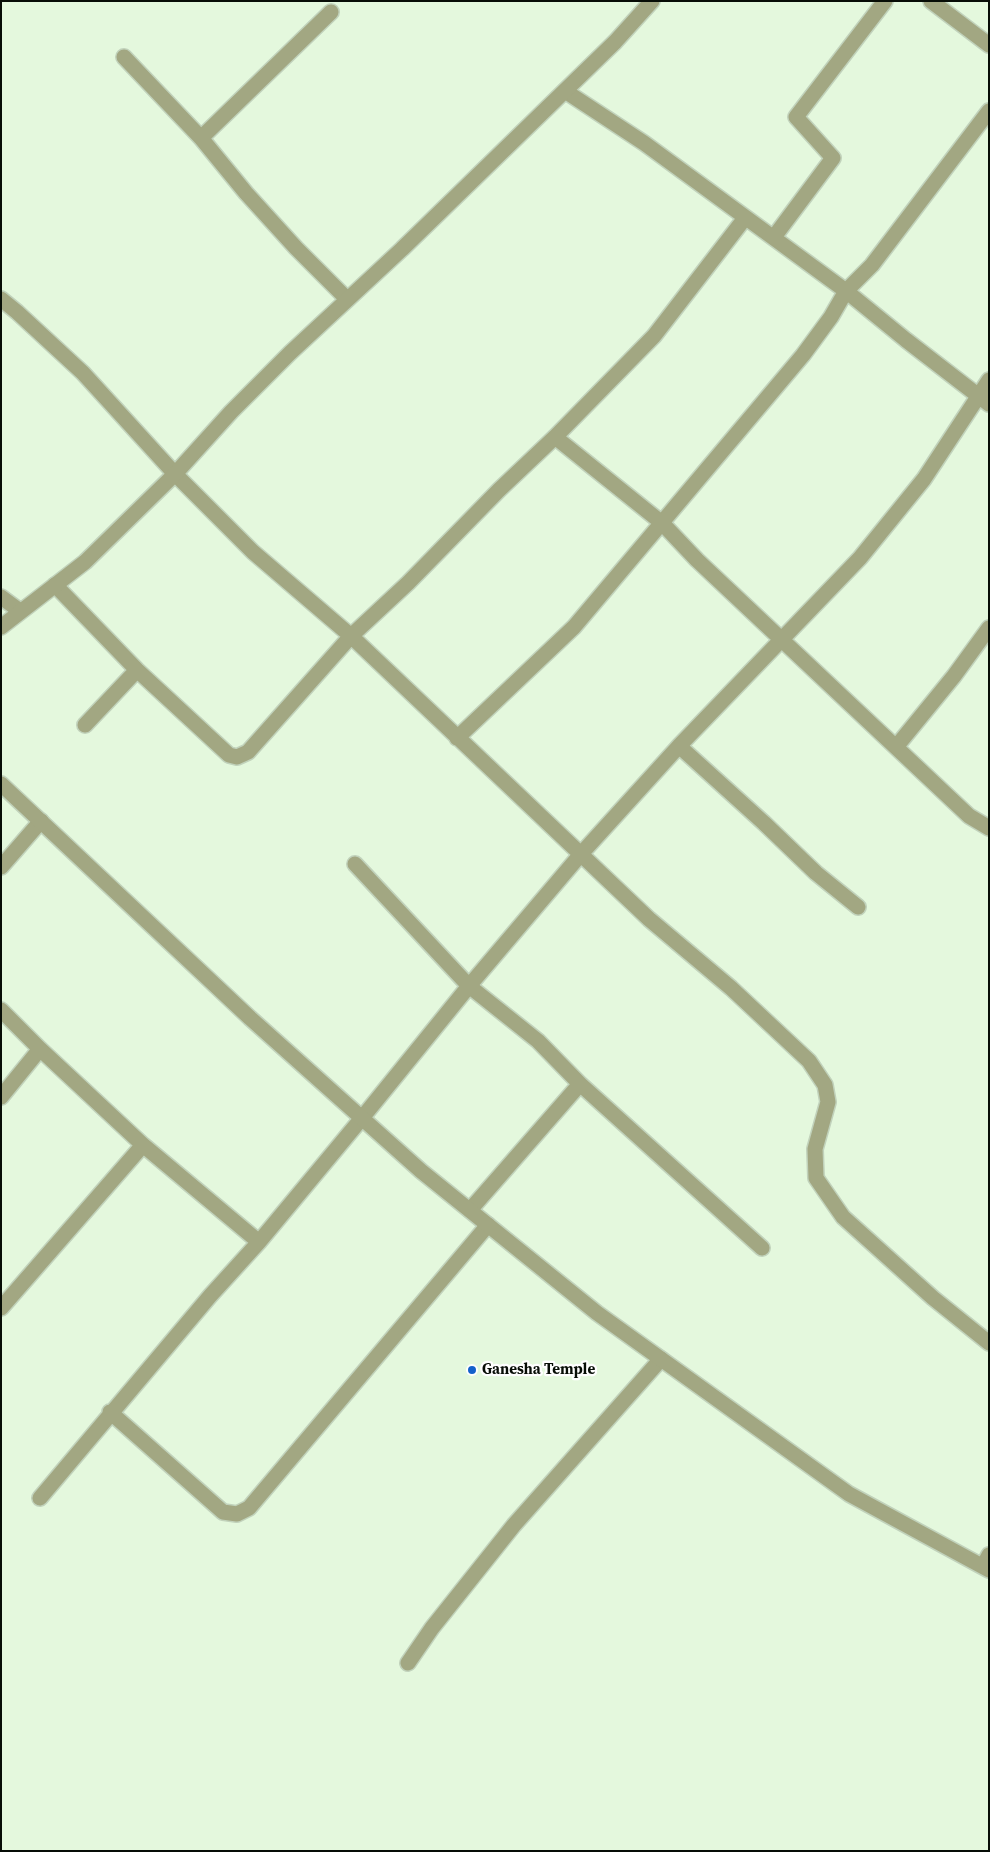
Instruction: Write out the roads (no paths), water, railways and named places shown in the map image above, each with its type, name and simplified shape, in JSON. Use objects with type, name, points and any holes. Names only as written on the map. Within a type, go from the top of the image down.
[{"type":"street","points":[[1,627],[85,562],[175,474],[231,412],[566,90],[615,42],[652,1]]},
{"type":"street","points":[[774,237],[833,158],[796,117],[885,1]]},
{"type":"street","points":[[931,1],[989,45]]},
{"type":"street","points":[[201,138],[331,12]]},
{"type":"street","points":[[124,57],[201,138],[252,200],[296,248],[347,299]]},
{"type":"street","points":[[566,90],[644,143],[774,237],[983,399]]},
{"type":"street","points":[[457,738],[574,627],[803,355],[831,317],[846,291],[872,265],[989,111]]},
{"type":"street","points":[[55,586],[137,670],[229,755],[238,757],[248,752],[351,636],[408,584],[654,336],[746,218]]},
{"type":"street","points":[[1,299],[82,373],[175,474],[253,552],[351,636],[649,919],[731,988],[809,1061],[825,1085],[828,1102],[815,1149],[816,1178],[843,1216],[933,1298],[989,1342]]},
{"type":"street","points":[[40,1498],[110,1412],[259,1242],[469,986],[582,854],[781,638],[860,558],[924,478],[983,399],[989,380]]},
{"type":"street","points":[[555,437],[662,523],[697,560],[896,747],[970,816],[989,828]]},
{"type":"street","points":[[1,597],[20,611]]},
{"type":"street","points":[[896,747],[954,676],[989,628]]},
{"type":"street","points":[[85,725],[137,670]]},
{"type":"street","points":[[680,746],[816,874],[858,907]]},
{"type":"street","points":[[1,784],[250,1018],[420,1171],[598,1313],[848,1494],[987,1564]]},
{"type":"street","points":[[1,867],[41,822]]},
{"type":"street","points":[[355,864],[469,986],[538,1041],[580,1084],[762,1248]]},
{"type":"street","points":[[1,1010],[143,1145],[259,1242]]},
{"type":"street","points":[[1,1097],[40,1049]]},
{"type":"street","points":[[470,1210],[580,1084]]},
{"type":"street","points":[[1,1308],[143,1145]]},
{"type":"street","points":[[110,1412],[223,1512],[237,1514],[249,1508],[488,1225]]},
{"type":"street","points":[[408,1663],[432,1628],[514,1525],[661,1358]]},
{"type":"place","name":"Ganesha Temple","points":[[472,1370]]}]
